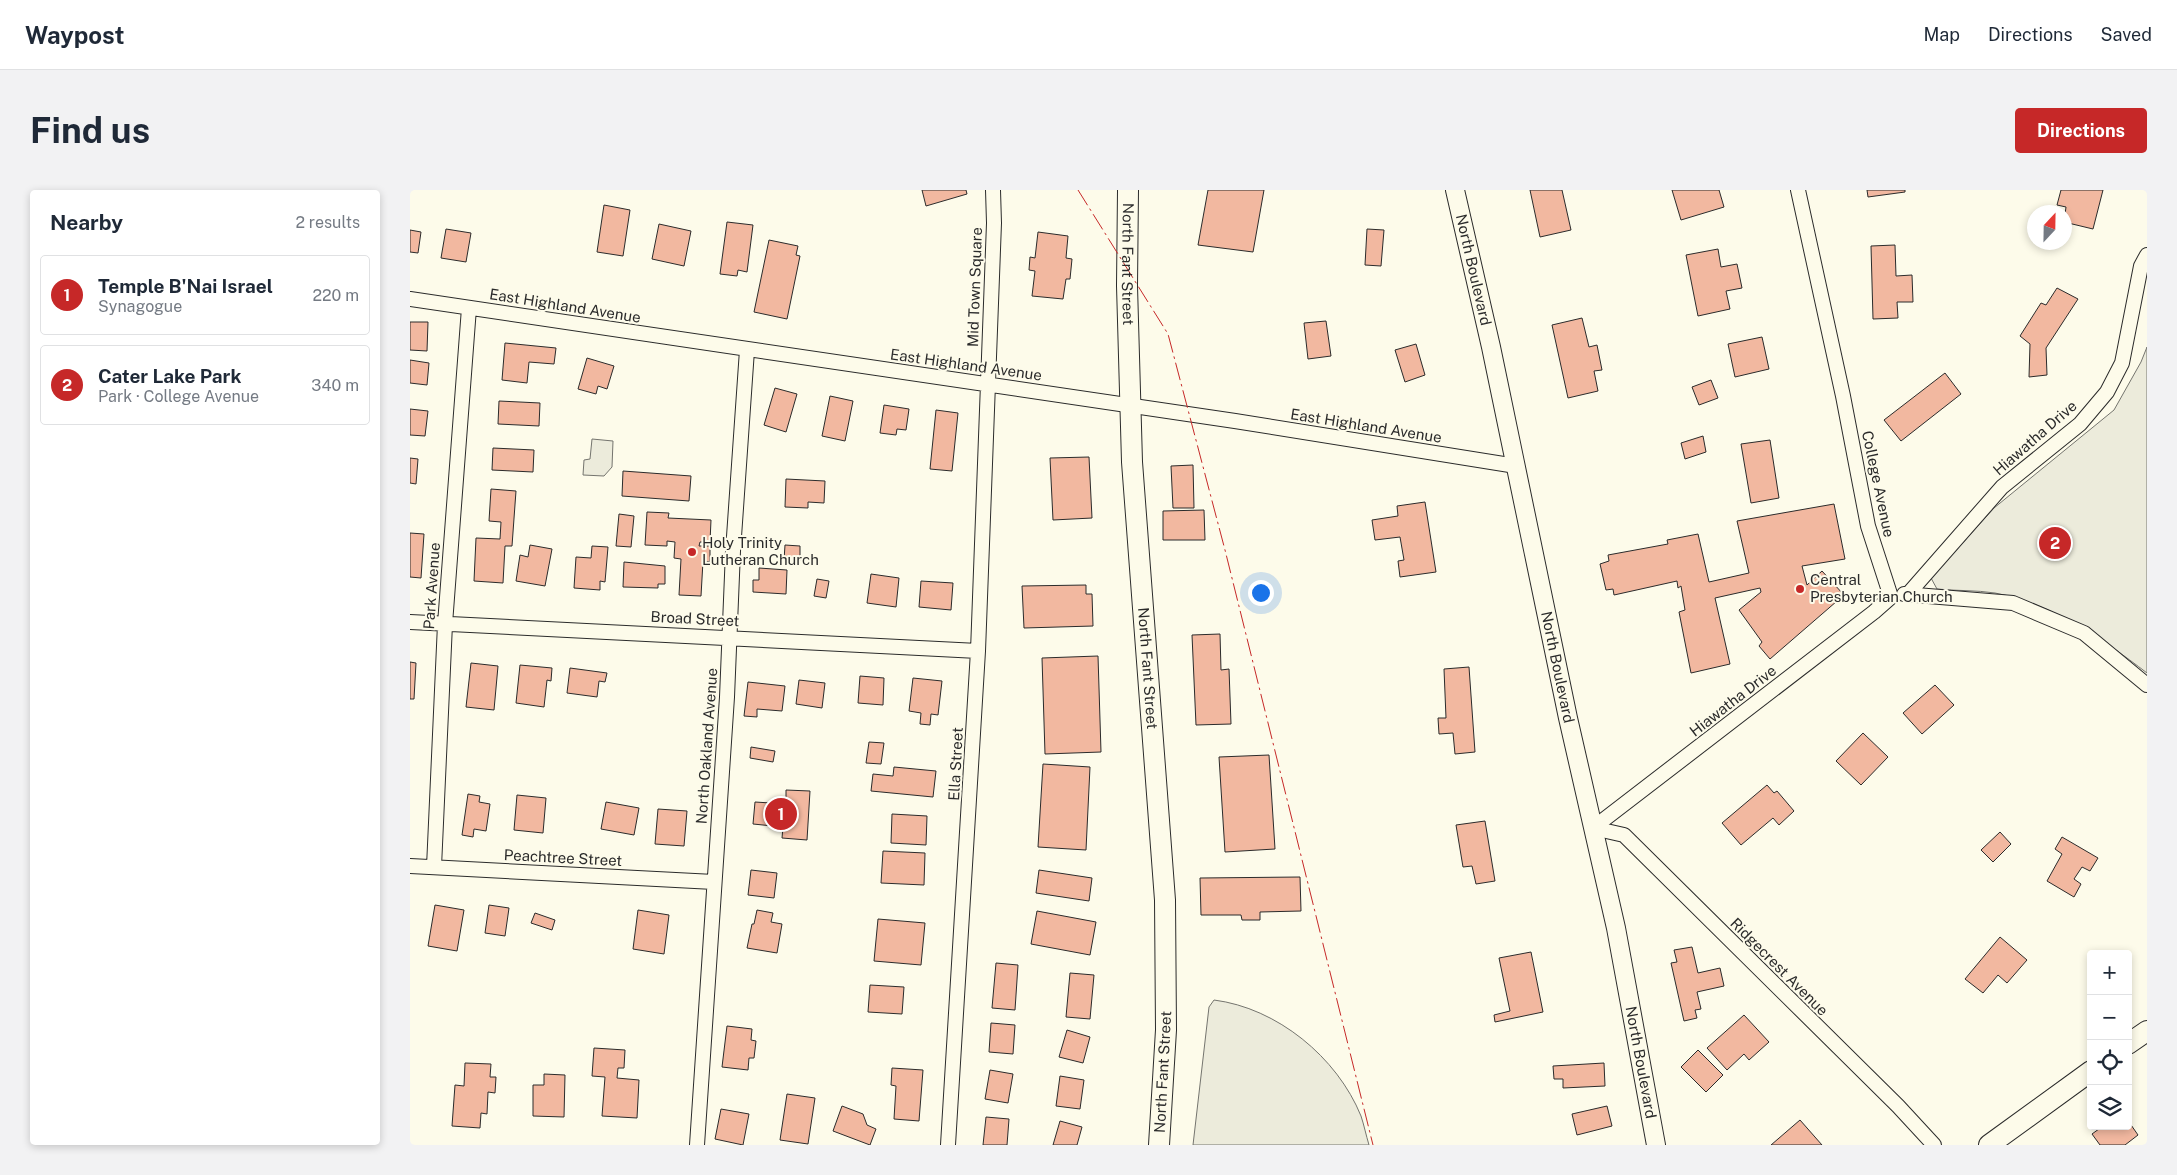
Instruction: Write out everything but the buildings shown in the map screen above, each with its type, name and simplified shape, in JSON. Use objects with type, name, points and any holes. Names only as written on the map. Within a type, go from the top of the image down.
[{"type":"main road","name":"North Fant Street","points":[[1128,190],[1127,286],[1132,462],[1165,900],[1166,1030],[1159,1145]]},
{"type":"main road","points":[[2132,1041],[2147,1031]]},
{"type":"main road","points":[[1989,1145],[2087,1074]]},
{"type":"street","name":"Mid Town Square","points":[[988,385],[994,222],[993,190]]},
{"type":"street","name":"North Boulevard","points":[[1455,190],[1516,466],[1568,718],[1616,928],[1656,1145]]},
{"type":"street","name":"College Avenue","points":[[1798,190],[1843,396],[1868,526],[1891,596]]},
{"type":"street","name":"Hiawatha Drive","points":[[1909,593],[2002,487],[2080,424],[2107,392],[2122,363],[2141,266],[2147,255]]},
{"type":"street","name":"East Highland Avenue","points":[[410,299],[1130,406],[1516,466]]},
{"type":"street","name":"Park Avenue","points":[[434,867],[445,624],[469,308]]},
{"type":"street","name":"North Oakland Avenue","points":[[696,1145],[747,350]]},
{"type":"street","name":"Ella Street","points":[[948,1145],[978,651],[988,385]]},
{"type":"street","points":[[1891,596],[1909,593],[2014,603],[2084,633],[2147,685]]},
{"type":"street","name":"Hiawatha Drive","points":[[1593,828],[1867,617],[1891,596]]},
{"type":"street","name":"Broad Street","points":[[410,622],[978,651]]},
{"type":"street","name":"Ridgecrest Avenue","points":[[1593,828],[1624,835],[1898,1106],[1934,1145]]},
{"type":"street","name":"Peachtree Street","points":[[410,866],[714,882]]},
{"type":"shaded area","points":[[2147,347],[2147,673],[2094,635],[2037,605],[1995,593],[1937,589],[1931,578],[1994,508],[2114,410],[2141,362]]},
{"type":"shaded area","points":[[592,439],[613,441],[612,467],[604,476],[583,475],[584,460],[590,459]]},
{"type":"shaded area","points":[[1214,1000],[1260,1013],[1282,1025],[1321,1055],[1337,1074],[1350,1094],[1361,1116],[1369,1145],[1193,1145],[1209,1007]]},
{"type":"power","points":[[1078,190],[1168,334],[1225,550],[1373,1145]]},
{"type":"place","name":"Cater Lake Park","points":[[2055,543]]},
{"type":"place","name":"Holy Trinity Lutheran Church","points":[[692,552]]},
{"type":"place","name":"Central Presbyterian Church","points":[[1800,589]]},
{"type":"place","name":"Temple B'Nai Israel","points":[[781,814]]}]
